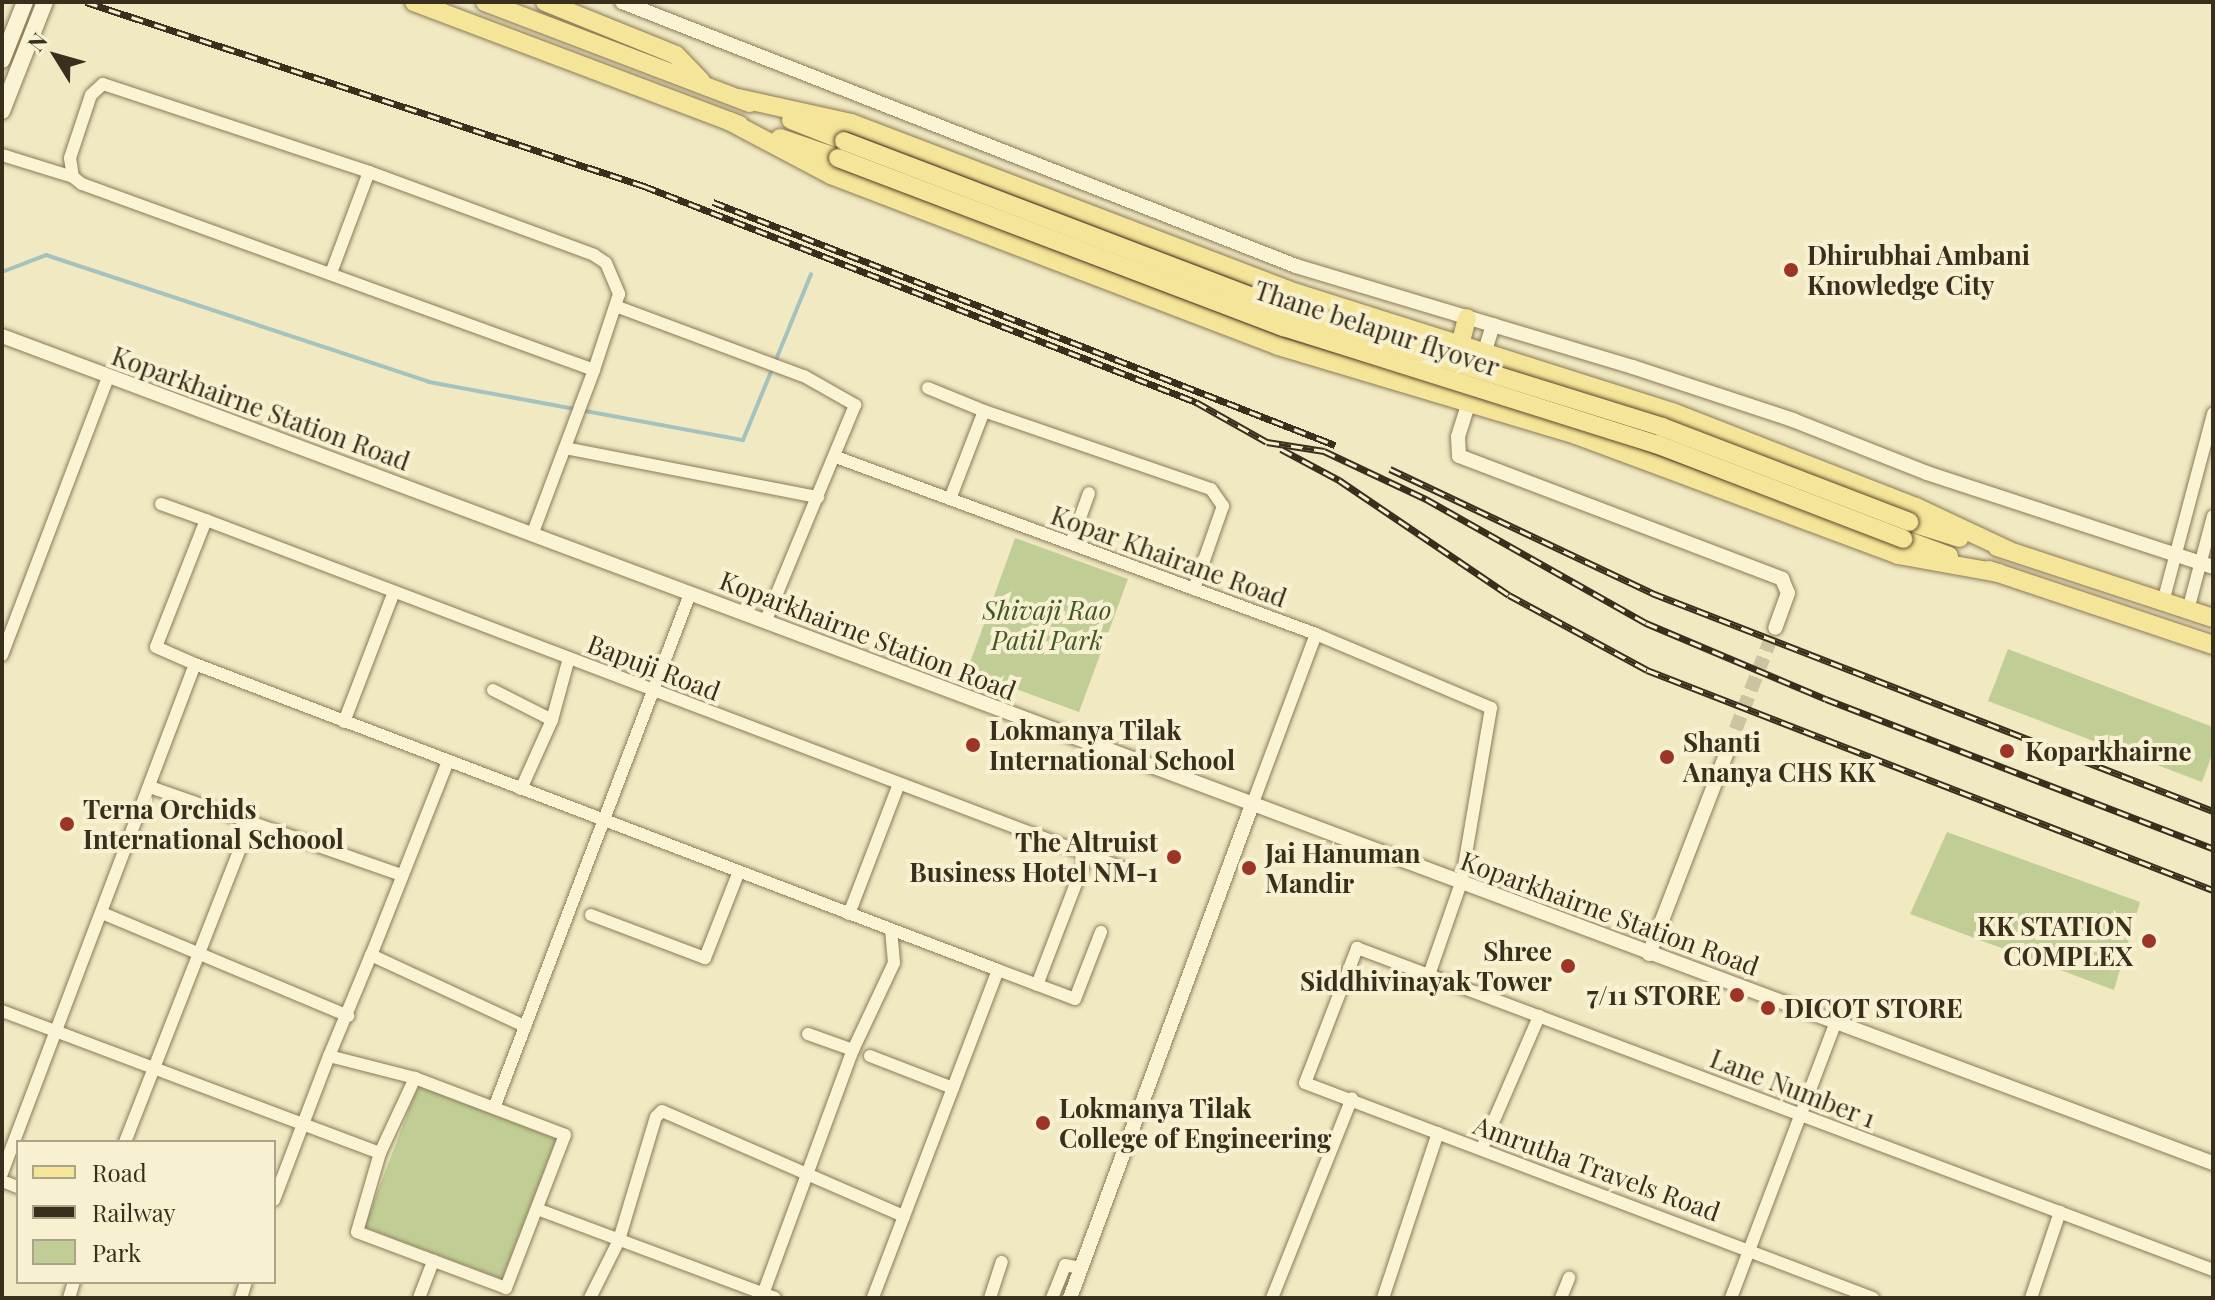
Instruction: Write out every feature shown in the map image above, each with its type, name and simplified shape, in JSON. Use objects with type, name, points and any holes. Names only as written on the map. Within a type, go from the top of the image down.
[{"type":"main road","points":[[2,60],[25,2]]},
{"type":"main road","points":[[2,111],[45,2]]},
{"type":"main road","points":[[414,2],[729,121],[841,149]]},
{"type":"main road","points":[[485,2],[738,98],[841,149]]},
{"type":"main road","points":[[545,2],[676,55],[705,86]]},
{"type":"main road","points":[[738,98],[851,123],[1297,293],[1672,412],[1916,507],[2008,550],[2213,618]]},
{"type":"main road","points":[[729,121],[831,175],[1278,346],[1654,461],[1898,555],[1999,573]]},
{"type":"main road","name":"Thane belapur flyover","points":[[841,149],[1284,327],[1656,444],[1906,530]]},
{"type":"main road","points":[[1445,398],[1467,318]]},
{"type":"main road","points":[[1906,530],[2008,550]]},
{"type":"main road","points":[[1906,530],[1999,573],[2213,645]]},
{"type":"street","points":[[622,2],[1296,266],[1793,420],[1927,473],[2207,565]]},
{"type":"street","points":[[73,177],[70,158],[91,95],[103,84],[369,172],[594,255],[615,281],[618,307],[532,535]]},
{"type":"street","points":[[2,155],[73,177],[594,370]]},
{"type":"street","points":[[331,273],[369,172]]},
{"type":"street","points":[[618,307],[804,376],[855,405],[765,622]]},
{"type":"street","points":[[1493,325],[1458,437],[1459,456],[1782,579],[1788,593],[1775,628]]},
{"type":"street","name":"Koparkhairne Station Road","points":[[2,336],[2213,1163]]},
{"type":"street","points":[[2,655],[108,377]]},
{"type":"street","points":[[928,388],[1218,494],[1223,506],[1194,589]]},
{"type":"street","points":[[950,499],[984,411]]},
{"type":"street","points":[[2163,602],[2213,414]]},
{"type":"street","points":[[565,448],[818,497]]},
{"type":"street","name":"Kopar Khairane Road","points":[[836,457],[1316,634],[1491,708],[1461,883]]},
{"type":"street","points":[[1071,543],[1089,493]]},
{"type":"street","name":"Bapuji Road","points":[[161,504],[1125,869]]},
{"type":"street","points":[[2188,610],[2207,565],[2213,516]]},
{"type":"street","points":[[206,520],[156,647],[738,874],[1075,999],[1101,932]]},
{"type":"street","points":[[344,722],[394,592]]},
{"type":"street","points":[[494,1108],[690,594]]},
{"type":"street","points":[[1070,1298],[1316,634]]},
{"type":"street","points":[[521,789],[552,720],[569,658]]},
{"type":"street","points":[[2,1173],[195,664]]},
{"type":"street","points":[[493,690],[552,720]]},
{"type":"street","points":[[1649,954],[1728,749]]},
{"type":"street","points":[[276,1194],[300,1123],[348,1016],[448,761]]},
{"type":"street","points":[[849,914],[899,784]]},
{"type":"street","points":[[150,787],[401,875]]},
{"type":"street","points":[[126,1140],[196,953],[251,820]]},
{"type":"street","points":[[1037,985],[1087,855]]},
{"type":"street","points":[[591,915],[705,958],[738,874]]},
{"type":"street","points":[[1429,975],[1461,883]]},
{"type":"street","points":[[102,913],[348,1016]]},
{"type":"street","points":[[537,1209],[767,1296],[807,1170],[853,1050],[894,963],[891,930]]},
{"type":"street","name":"Lane Number 1","points":[[1305,1083],[1357,948],[2213,1270]]},
{"type":"street","points":[[371,955],[525,1026]]},
{"type":"street","points":[[873,1298],[998,970]]},
{"type":"street","points":[[2,1011],[380,1153]]},
{"type":"street","points":[[1482,1148],[1539,1016]]},
{"type":"street","points":[[1731,1298],[1836,1022]]},
{"type":"street","points":[[808,1034],[853,1050]]},
{"type":"street","points":[[329,1056],[415,1078],[565,1135],[506,1288],[357,1232],[380,1153],[415,1078]]},
{"type":"street","points":[[870,1056],[953,1088]]},
{"type":"street","name":"Amrutha Travels Road","points":[[1305,1083],[1352,1098],[1873,1298]]},
{"type":"street","points":[[1272,1298],[1352,1098]]},
{"type":"street","points":[[590,1298],[619,1240],[656,1117],[662,1111],[807,1170],[904,1216]]},
{"type":"street","points":[[1383,1298],[1438,1133]]},
{"type":"street","points":[[2031,1298],[2060,1212]]},
{"type":"street","points":[[419,1298],[433,1261]]},
{"type":"street","points":[[990,1298],[1002,1262]]},
{"type":"street","points":[[1052,1298],[1065,1265],[1081,1268]]},
{"type":"street","points":[[1561,1298],[1569,1278]]},
{"type":"green space","name":"Shivaji Rao Patil Park","points":[[1015,538],[1128,579],[1079,712],[967,671]]},
{"type":"green space","points":[[2008,649],[2213,727],[2213,752],[2202,782],[1988,701]]},
{"type":"green space","points":[[1947,832],[2140,902],[2114,990],[1910,914]]},
{"type":"green space","points":[[418,1086],[556,1139],[502,1279],[364,1227]]},
{"type":"waterway","points":[[2,272],[46,255],[429,382],[743,440],[811,274]]},
{"type":"tunnel","points":[[1728,749],[1775,628]]},
{"type":"railway","points":[[86,2],[644,186],[1196,402],[1267,442],[1324,451],[1426,499],[1646,623],[1826,699],[2213,848]]},
{"type":"railway","points":[[713,202],[1335,445]]},
{"type":"railway","points":[[1281,449],[1339,480],[1509,595],[1647,670],[2213,890]]},
{"type":"railway","points":[[1390,469],[1652,593],[2213,811]]},
{"type":"place","name":"Dhirubhai Ambani Knowledge City","points":[[1791,270]]},
{"type":"place","name":"Lokmanya Tilak International School","points":[[973,745]]},
{"type":"place","name":"Koparkhairne","points":[[2007,751]]},
{"type":"place","name":"Shanti Ananya CHS KK","points":[[1667,757]]},
{"type":"place","name":"Terna Orchids International Schoool","points":[[67,824]]},
{"type":"place","name":"The Altruist Business Hotel NM-1","points":[[1174,857]]},
{"type":"place","name":"Jai Hanuman Mandir","points":[[1249,868]]},
{"type":"place","name":"KK STATION COMPLEX","points":[[2149,941]]},
{"type":"place","name":"Shree Siddhivinayak Tower","points":[[1568,966]]},
{"type":"place","name":"7/11 STORE","points":[[1737,995]]},
{"type":"place","name":"DICOT STORE","points":[[1768,1008]]},
{"type":"place","name":"Lokmanya Tilak College of Engineering","points":[[1043,1123]]}]
